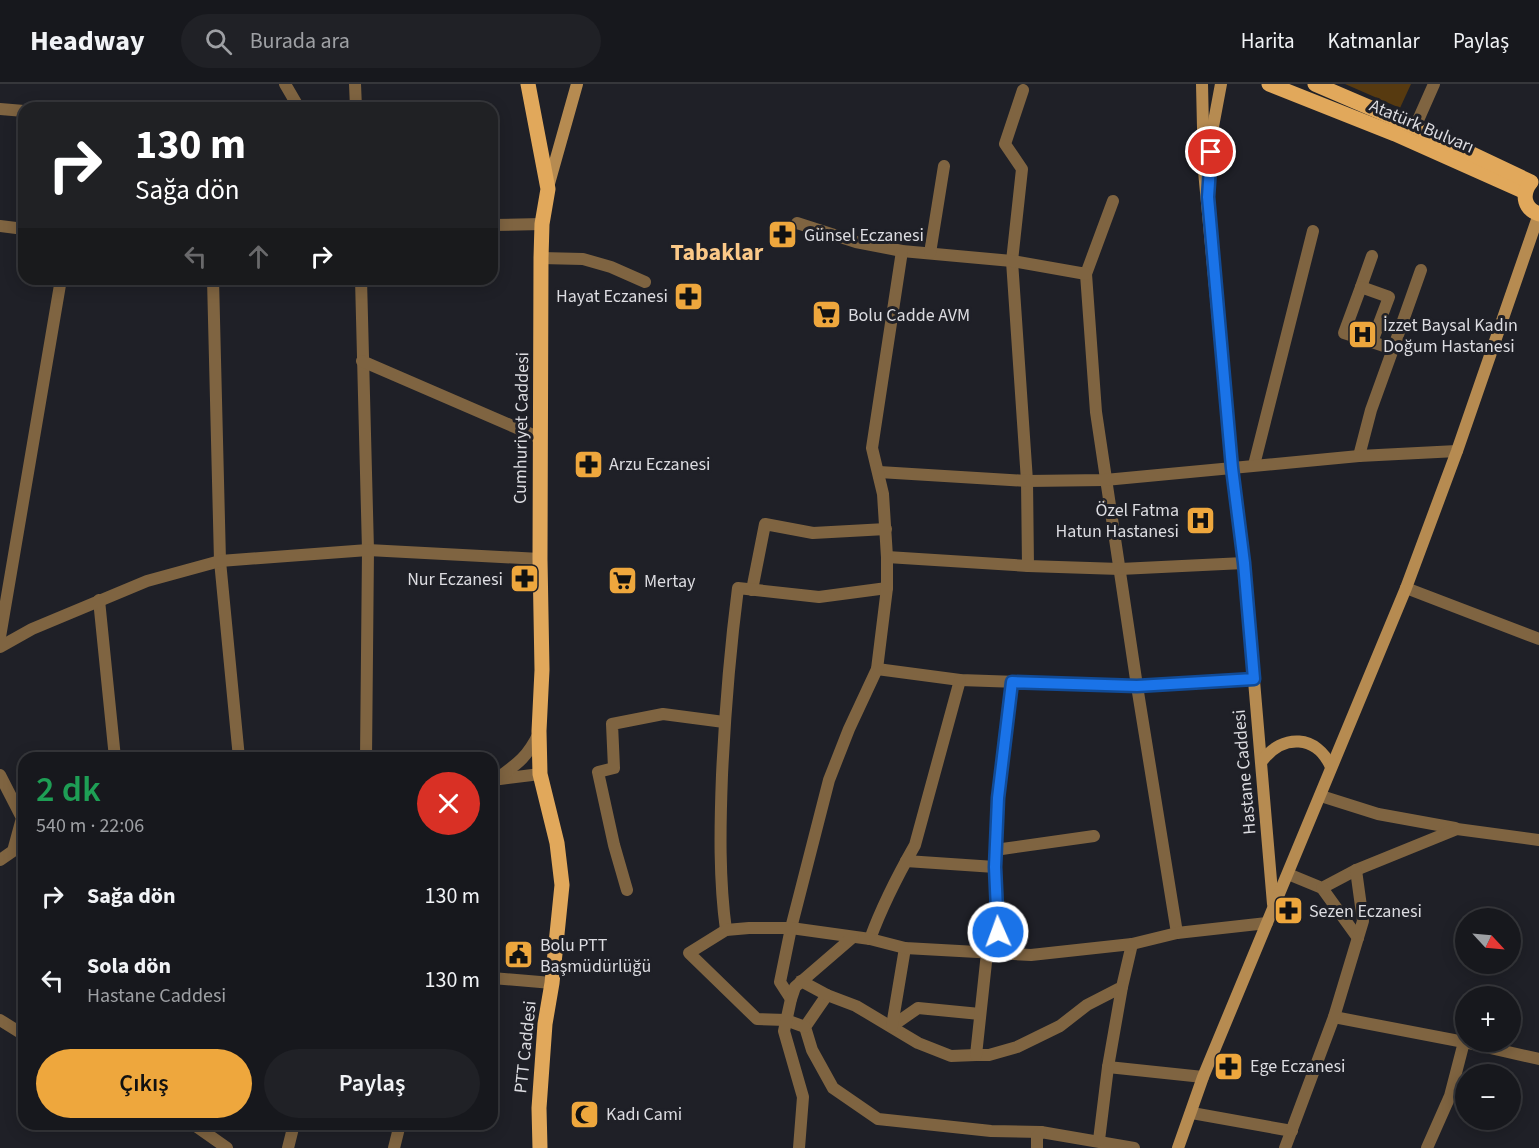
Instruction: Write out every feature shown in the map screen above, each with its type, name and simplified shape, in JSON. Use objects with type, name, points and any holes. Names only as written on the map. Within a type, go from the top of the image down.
[{"type":"main road","name":"Cumhuriyet Caddesi","points":[[528,84],[548,189],[543,224],[542,258],[540,774]]},
{"type":"main road","points":[[548,189],[577,84]]},
{"type":"main road","name":"Hastane Caddesi","points":[[1178,1148],[1203,1077],[1273,908],[1244,563],[1232,468],[1204,171],[1202,84]]},
{"type":"main road","name":"Hastane Caddesi","points":[[1208,197],[1212,132],[1221,84]]},
{"type":"main road","name":"Atatürk Bulvarı","points":[[1269,84],[1395,134],[1532,184]]},
{"type":"main road","name":"Atatürk Bulvarı","points":[[1315,84],[1415,127],[1532,184]]},
{"type":"main road","points":[[1273,908],[1406,588],[1457,451],[1539,214],[1526,204],[1532,184]]},
{"type":"main road","points":[[1262,760],[1276,746],[1295,741],[1315,746],[1331,767]]},
{"type":"main road","name":"PTT Caddesi","points":[[540,774],[557,843],[562,885],[552,983],[545,1024],[539,1108],[540,1148]]},
{"type":"main road","points":[[1269,853],[1278,868],[1288,874]]},
{"type":"street","points":[[285,84],[296,102]]},
{"type":"street","points":[[355,84],[356,102]]},
{"type":"street","points":[[1415,127],[1434,84]]},
{"type":"street","points":[[1023,90],[1005,144],[1022,169],[1012,261],[1028,481],[1028,566]]},
{"type":"street","points":[[0,109],[18,110]]},
{"type":"street","points":[[930,253],[945,166]]},
{"type":"street","points":[[1113,201],[1086,274],[1095,412],[1177,933]]},
{"type":"street","points":[[797,223],[856,242],[902,251],[1012,261],[1086,274]]},
{"type":"street","points":[[498,225],[543,224]]},
{"type":"street","points":[[0,226],[18,229]]},
{"type":"street","points":[[1254,465],[1313,231]]},
{"type":"street","points":[[790,999],[780,982],[790,928],[830,780],[849,729],[877,669],[887,588],[887,557],[879,472],[872,448],[902,251]]},
{"type":"street","points":[[1372,256],[1344,333],[1393,349]]},
{"type":"street","points":[[542,258],[583,259],[611,267],[645,282]]},
{"type":"street","points":[[1359,456],[1371,410],[1421,270]]},
{"type":"street","points":[[0,637],[60,285]]},
{"type":"street","points":[[213,285],[220,561],[238,752]]},
{"type":"street","points":[[361,285],[368,550],[366,752]]},
{"type":"street","points":[[1361,287],[1389,297],[1372,342]]},
{"type":"street","points":[[362,361],[540,438]]},
{"type":"street","points":[[879,472],[1028,481],[1105,480],[1359,456],[1457,451]]},
{"type":"street","points":[[752,590],[765,524],[813,533],[886,529]]},
{"type":"street","points":[[0,647],[32,629],[147,580],[220,561],[368,550],[540,559]]},
{"type":"street","points":[[887,557],[1120,569],[1244,563]]},
{"type":"street","points":[[726,930],[721,894],[721,807],[724,722],[738,588],[819,597],[887,588]]},
{"type":"street","points":[[1406,588],[1539,639]]},
{"type":"street","points":[[99,600],[114,752]]},
{"type":"street","points":[[877,669],[960,680],[1137,686],[1254,679]]},
{"type":"street","points":[[870,939],[877,919],[915,845],[960,680]]},
{"type":"street","points":[[976,1055],[980,1014],[993,953],[998,798],[1012,682]]},
{"type":"street","points":[[627,890],[614,845],[598,772],[614,768],[612,724],[663,714],[724,722]]},
{"type":"street","points":[[498,777],[517,764],[531,750],[539,731]]},
{"type":"street","points":[[498,779],[540,774]]},
{"type":"street","points":[[0,775],[18,809]]},
{"type":"street","points":[[0,793],[14,801]]},
{"type":"street","points":[[1321,796],[1378,814],[1456,829],[1539,840]]},
{"type":"street","points":[[1322,888],[1356,870],[1456,829]]},
{"type":"street","points":[[996,850],[1094,836]]},
{"type":"street","points":[[0,860],[18,852]]},
{"type":"street","points":[[906,861],[995,867]]},
{"type":"street","points":[[1285,1148],[1334,1017],[1363,921],[1356,870]]},
{"type":"street","points":[[1288,874],[1322,888],[1358,938]]},
{"type":"street","points":[[805,1027],[785,1026],[757,1019],[689,953],[726,930],[790,928],[870,939],[905,948],[1030,955],[1132,944],[1177,933],[1267,923]]},
{"type":"street","points":[[799,1148],[803,1097],[785,1026],[790,999],[795,987],[801,981],[853,937]]},
{"type":"street","points":[[1099,1140],[1108,1067],[1132,944]]},
{"type":"street","points":[[892,1026],[905,948]]},
{"type":"street","points":[[498,978],[552,983]]},
{"type":"street","points":[[801,981],[826,995],[856,1006],[918,1043],[951,1056],[989,1055],[1017,1047],[1060,1026],[1087,1005],[1122,987]]},
{"type":"street","points":[[805,1027],[826,995]]},
{"type":"street","points":[[892,1026],[918,1008],[980,1014]]},
{"type":"street","points":[[1334,1017],[1455,1040]]},
{"type":"street","points":[[2,1025],[18,1032]]},
{"type":"street","points":[[805,1027],[812,1050],[833,1088],[878,1119],[991,1131],[1041,1132],[1099,1140],[1134,1148]]},
{"type":"street","points":[[1428,1148],[1450,1096],[1461,1052]]},
{"type":"street","points":[[1508,1052],[1539,1059]]},
{"type":"street","points":[[1108,1067],[1203,1077]]},
{"type":"street","points":[[1192,1113],[1292,1131]]},
{"type":"street","points":[[201,1130],[227,1148]]},
{"type":"street","points":[[288,1148],[292,1130]]},
{"type":"street","points":[[394,1148],[398,1130]]},
{"type":"street","points":[[1037,1148],[1041,1132]]},
{"type":"shaded area","points":[[1345,84],[1411,84],[1400,108]]},
{"type":"place","name":"Günsel Eczanesi","points":[[783,235]]},
{"type":"place","name":"Hayat Eczanesi","points":[[689,296]]},
{"type":"place","name":"Bolu Cadde AVM","points":[[827,315]]},
{"type":"place","name":"İzzet Baysal Kadın Doğum Hastanesi","points":[[1362,335]]},
{"type":"place","name":"Arzu Eczanesi","points":[[588,464]]},
{"type":"place","name":"Özel Fatma Hatun Hastanesi","points":[[1200,520]]},
{"type":"place","name":"Nur Eczanesi","points":[[524,579]]},
{"type":"place","name":"Mertay","points":[[623,581]]},
{"type":"place","name":"Sezen Eczanesi","points":[[1288,911]]},
{"type":"place","name":"Bolu PTT Başmüdürlüğü","points":[[519,955]]},
{"type":"place","name":"Ege Eczanesi","points":[[1229,1066]]},
{"type":"place","name":"Kadı Cami","points":[[585,1114]]},
{"type":"district","name":"Tabaklar","points":[[717,252]]},
{"type":"route","points":[[998,932],[995,867],[998,798],[1012,682],[1137,686],[1254,679],[1244,563],[1232,468],[1208,197],[1211,152]]}]
